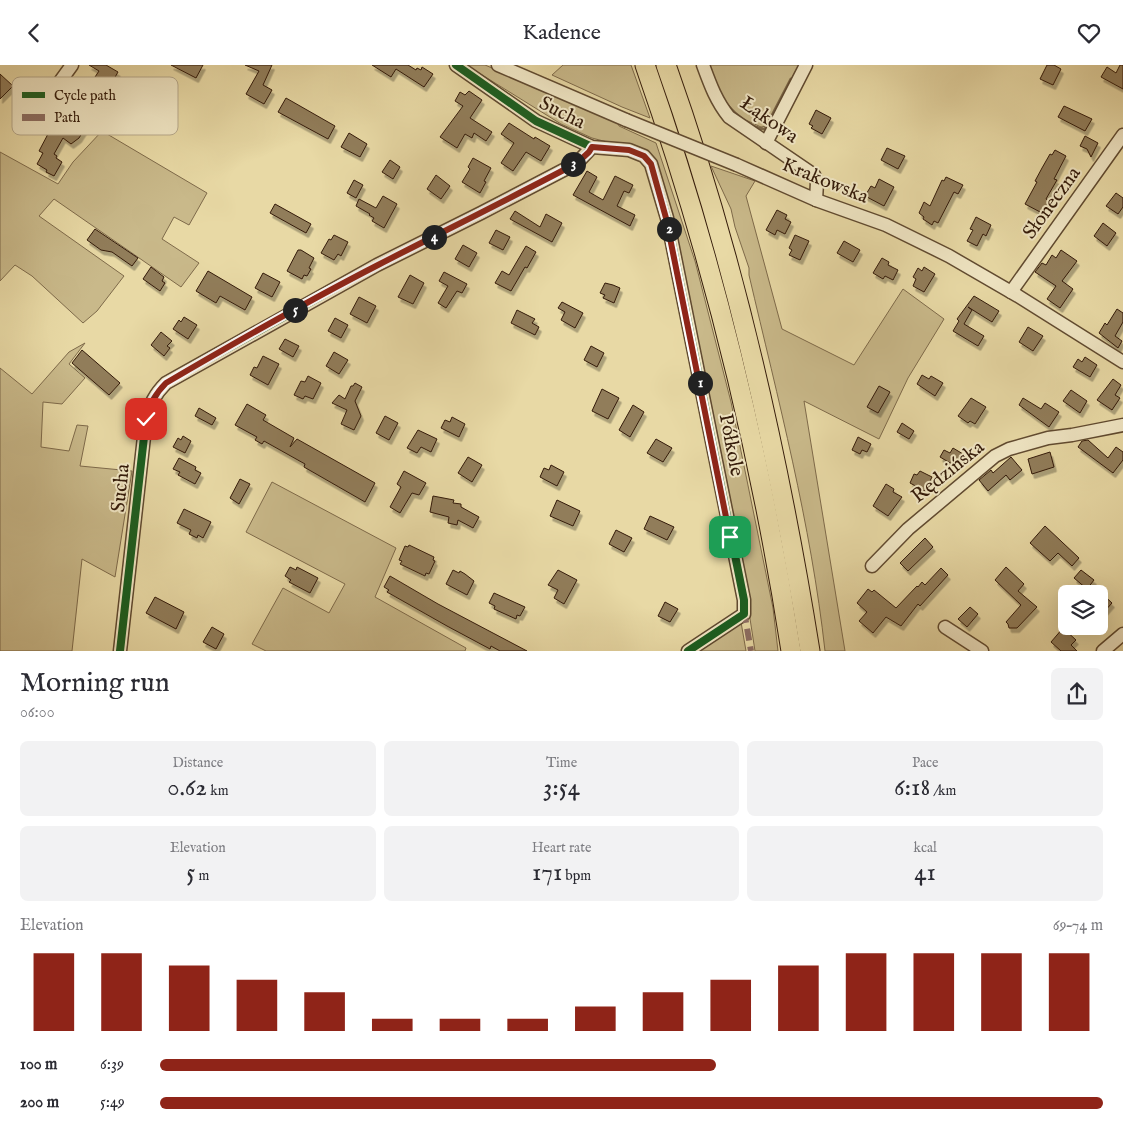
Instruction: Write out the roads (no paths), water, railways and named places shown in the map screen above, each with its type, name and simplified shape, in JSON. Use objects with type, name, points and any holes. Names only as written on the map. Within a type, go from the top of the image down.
[{"type":"highway","points":[[646,65],[687,188],[730,344],[759,472],[791,651]]},
{"type":"highway","points":[[666,65],[718,227],[771,433],[786,508],[810,651]]},
{"type":"street","points":[[63,77],[72,65]]},
{"type":"street","name":"Sucha","points":[[120,651],[146,419],[149,405],[158,391],[166,383],[187,370],[349,281],[577,163],[592,147],[536,121],[456,65]]},
{"type":"street","name":"Krakowska","points":[[498,65],[816,200],[886,225],[949,256],[1011,292],[1123,362]]},
{"type":"street","name":"Łąkowa","points":[[702,65],[716,99],[729,117],[814,175],[817,182],[816,200]]},
{"type":"street","points":[[766,143],[806,65]]},
{"type":"street","name":"Słoneczna","points":[[1011,292],[1123,135]]},
{"type":"street","name":"Półkole","points":[[592,147],[629,150],[644,156],[651,164],[666,218],[744,600],[744,614],[688,651]]},
{"type":"street","name":"Rędzińska","points":[[872,566],[908,529],[995,456],[1009,449],[1048,438],[1123,425]]},
{"type":"street","points":[[946,627],[982,651]]},
{"type":"street","points":[[1103,651],[1123,634]]},
{"type":"waterway","points":[[727,105],[749,124],[765,129],[791,79]]}]
